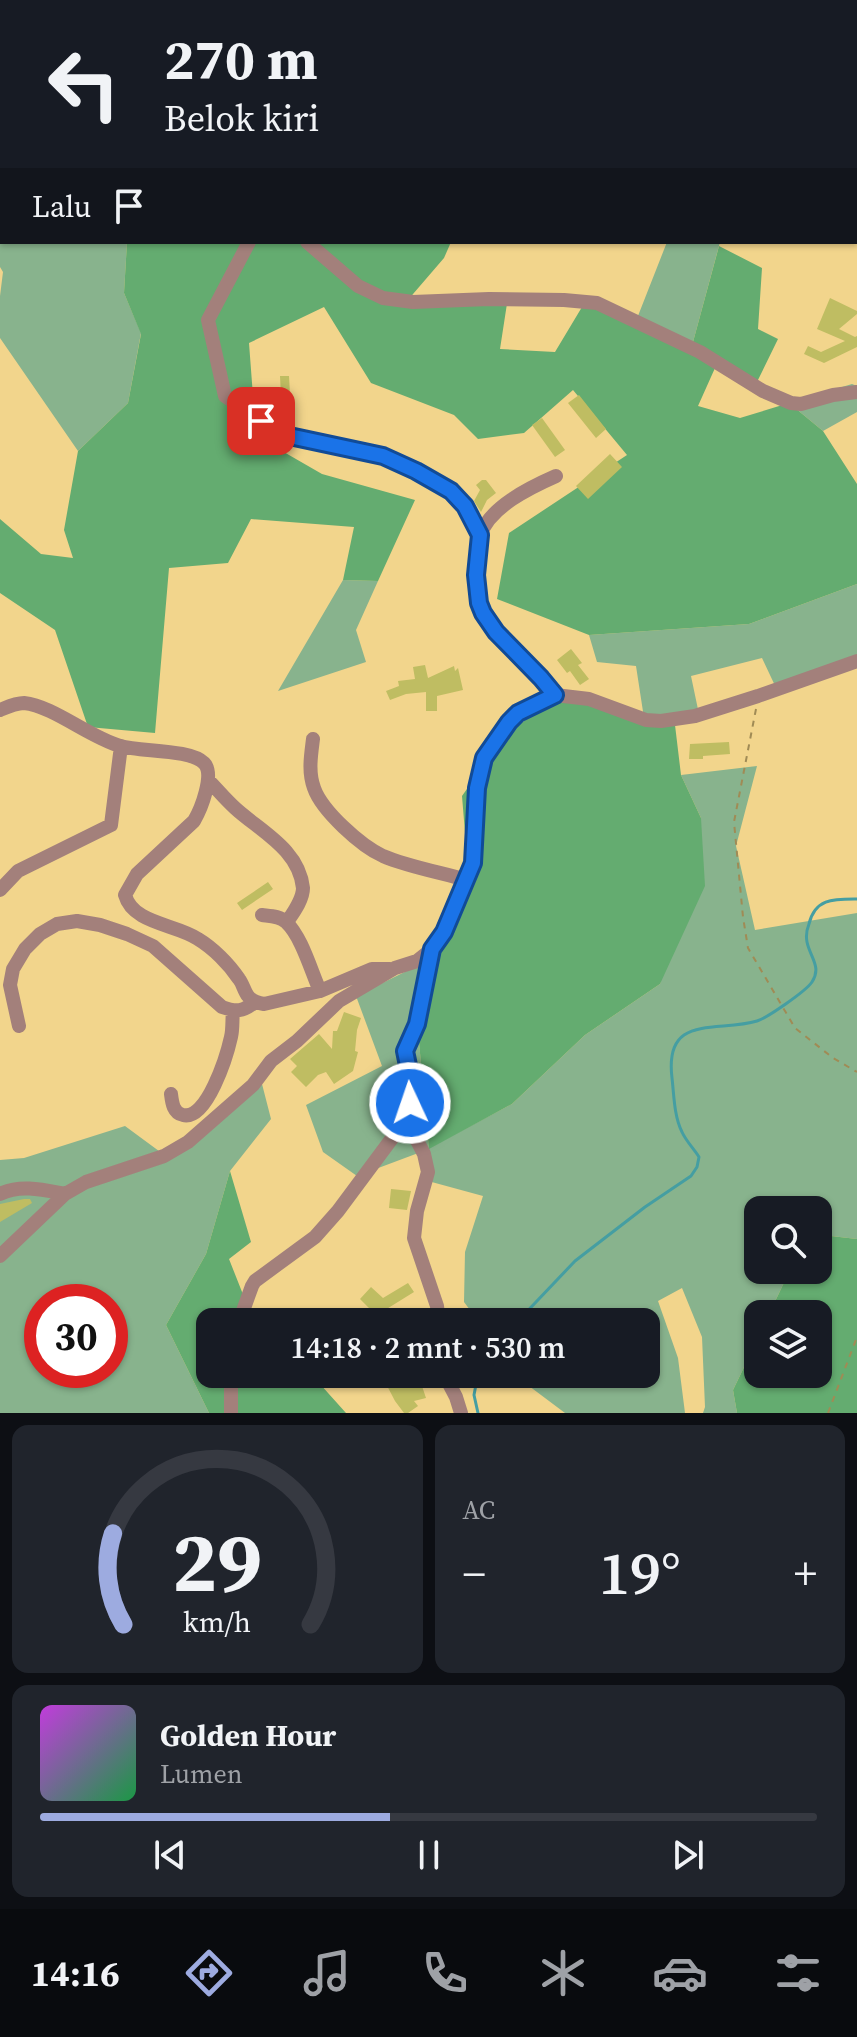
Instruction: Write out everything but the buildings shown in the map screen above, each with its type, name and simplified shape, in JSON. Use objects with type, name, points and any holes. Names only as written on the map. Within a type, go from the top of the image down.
[{"type":"street","points":[[248,244],[208,320],[225,396],[280,434],[383,456],[416,471],[451,491],[465,506],[480,535]]},
{"type":"street","points":[[309,244],[358,286],[383,298],[413,302],[489,299],[597,303],[700,352],[763,391],[791,403],[801,404],[857,392]]},
{"type":"street","points":[[555,695],[496,632],[483,613],[476,575],[480,535],[492,516],[521,492],[556,476]]},
{"type":"street","points":[[0,1256],[65,1194],[86,1182],[164,1156],[188,1142],[253,1085],[271,1061],[339,1001],[395,968],[417,961],[432,949],[444,932],[473,863],[477,788],[484,758],[518,713],[555,695],[589,699],[646,720],[695,716],[857,661]]},
{"type":"street","points":[[0,710],[21,703],[43,709],[92,735],[121,746],[194,756],[206,764],[208,780],[194,821],[137,874],[125,895],[126,901],[145,918],[200,939],[222,958],[255,1002],[264,1004],[320,991],[372,969],[395,968]]},
{"type":"street","points":[[313,739],[310,764],[314,788],[323,804],[341,824],[382,855],[467,880]]},
{"type":"street","points":[[0,890],[18,871],[111,825],[121,746]]},
{"type":"street","points":[[208,780],[234,807],[285,849],[295,864],[303,890],[287,922]]},
{"type":"street","points":[[262,915],[279,917],[287,922],[320,991]]},
{"type":"street","points":[[19,1026],[10,985],[13,969],[25,949],[40,934],[57,924],[77,921],[100,925],[153,946],[222,1007],[233,1011],[245,1010],[255,1002]]},
{"type":"street","points":[[244,1308],[255,1281],[315,1237],[407,1121],[412,1085],[405,1051],[417,1024],[432,949]]},
{"type":"street","points":[[171,1094],[176,1112],[191,1115],[199,1109],[217,1082],[231,1037],[233,1011]]},
{"type":"street","points":[[407,1121],[424,1154],[428,1172],[417,1211],[414,1238],[437,1308]]},
{"type":"street","points":[[0,1194],[24,1188],[65,1194]]},
{"type":"street","points":[[231,1388],[231,1413]]},
{"type":"street","points":[[451,1388],[461,1413]]},
{"type":"path","points":[[758,696],[734,822],[748,948],[795,1028],[833,1058],[857,1072]]},
{"type":"path","points":[[828,1413],[857,1337]]},
{"type":"green space","points":[[0,244],[127,244],[124,293],[141,333],[128,403],[78,451],[0,338],[3,272],[0,267]]},
{"type":"green space","points":[[127,244],[450,244],[444,258],[407,301],[508,297],[500,349],[555,352],[585,302],[693,342],[719,246],[762,268],[758,329],[778,339],[756,384],[715,368],[698,406],[740,418],[789,403],[823,431],[857,484],[857,584],[749,624],[589,635],[497,599],[509,533],[627,455],[573,390],[524,433],[478,439],[454,415],[371,383],[324,307],[249,343],[256,436],[322,474],[415,500],[378,581],[343,580],[354,527],[251,519],[228,563],[169,568],[155,733],[88,727],[55,630],[0,593],[0,519],[41,554],[73,558],[64,530],[78,451],[128,403],[141,334],[124,293]]},
{"type":"green space","points":[[666,244],[719,244],[693,342],[636,321]]},
{"type":"green space","points":[[852,384],[857,386],[857,412],[823,431],[789,403]]},
{"type":"green space","points":[[343,580],[378,581],[356,630],[366,662],[278,691]]},
{"type":"green space","points":[[857,584],[857,658],[778,692],[762,658],[691,676],[700,719],[644,718],[636,666],[597,662],[589,635],[749,624]]},
{"type":"green space","points":[[557,697],[675,725],[681,775],[701,818],[705,886],[660,984],[585,1035],[512,1104],[429,1149],[417,1021],[427,961],[469,882],[462,796],[505,735]]},
{"type":"green space","points":[[757,766],[736,846],[755,930],[857,913],[857,1239],[832,1236],[832,1196],[744,1196],[744,1284],[783,1284],[776,1300],[744,1300],[744,1367],[733,1390],[737,1413],[703,1413],[702,1337],[682,1288],[658,1301],[678,1358],[685,1413],[565,1413],[532,1388],[660,1388],[660,1308],[468,1308],[464,1302],[465,1252],[483,1196],[428,1181],[429,1149],[357,1176],[323,1152],[306,1105],[382,1066],[356,996],[427,961],[417,1021],[429,1148],[512,1104],[585,1035],[660,984],[701,818],[681,775]]},
{"type":"green space","points":[[262,1084],[271,1119],[230,1171],[206,1254],[166,1325],[209,1413],[0,1413],[0,1160],[24,1158],[125,1126],[163,1154]]},
{"type":"green space","points":[[230,1171],[251,1242],[229,1259],[246,1302],[251,1308],[196,1308],[196,1386],[166,1325],[206,1254]]},
{"type":"green space","points":[[832,1236],[857,1239],[857,1413],[737,1413],[733,1390],[744,1367],[744,1388],[832,1388],[832,1300],[776,1300],[783,1284],[832,1284]]},
{"type":"green space","points":[[197,1388],[324,1388],[346,1413],[209,1413]]},
{"type":"waterway","points":[[530,1308],[575,1261],[691,1176],[697,1167],[699,1157],[679,1126],[676,1112],[672,1078],[676,1043],[696,1030],[757,1021],[802,991],[812,982],[816,972],[807,940],[812,915],[827,902],[857,899]]},
{"type":"waterway","points":[[475,1388],[478,1413]]},
{"type":"route","points":[[261,421],[280,434],[383,456],[451,491],[465,506],[480,535],[476,575],[483,613],[496,632],[555,695],[518,713],[484,758],[477,788],[473,863],[444,932],[432,949],[417,1024],[405,1051],[412,1085],[410,1103]]}]
